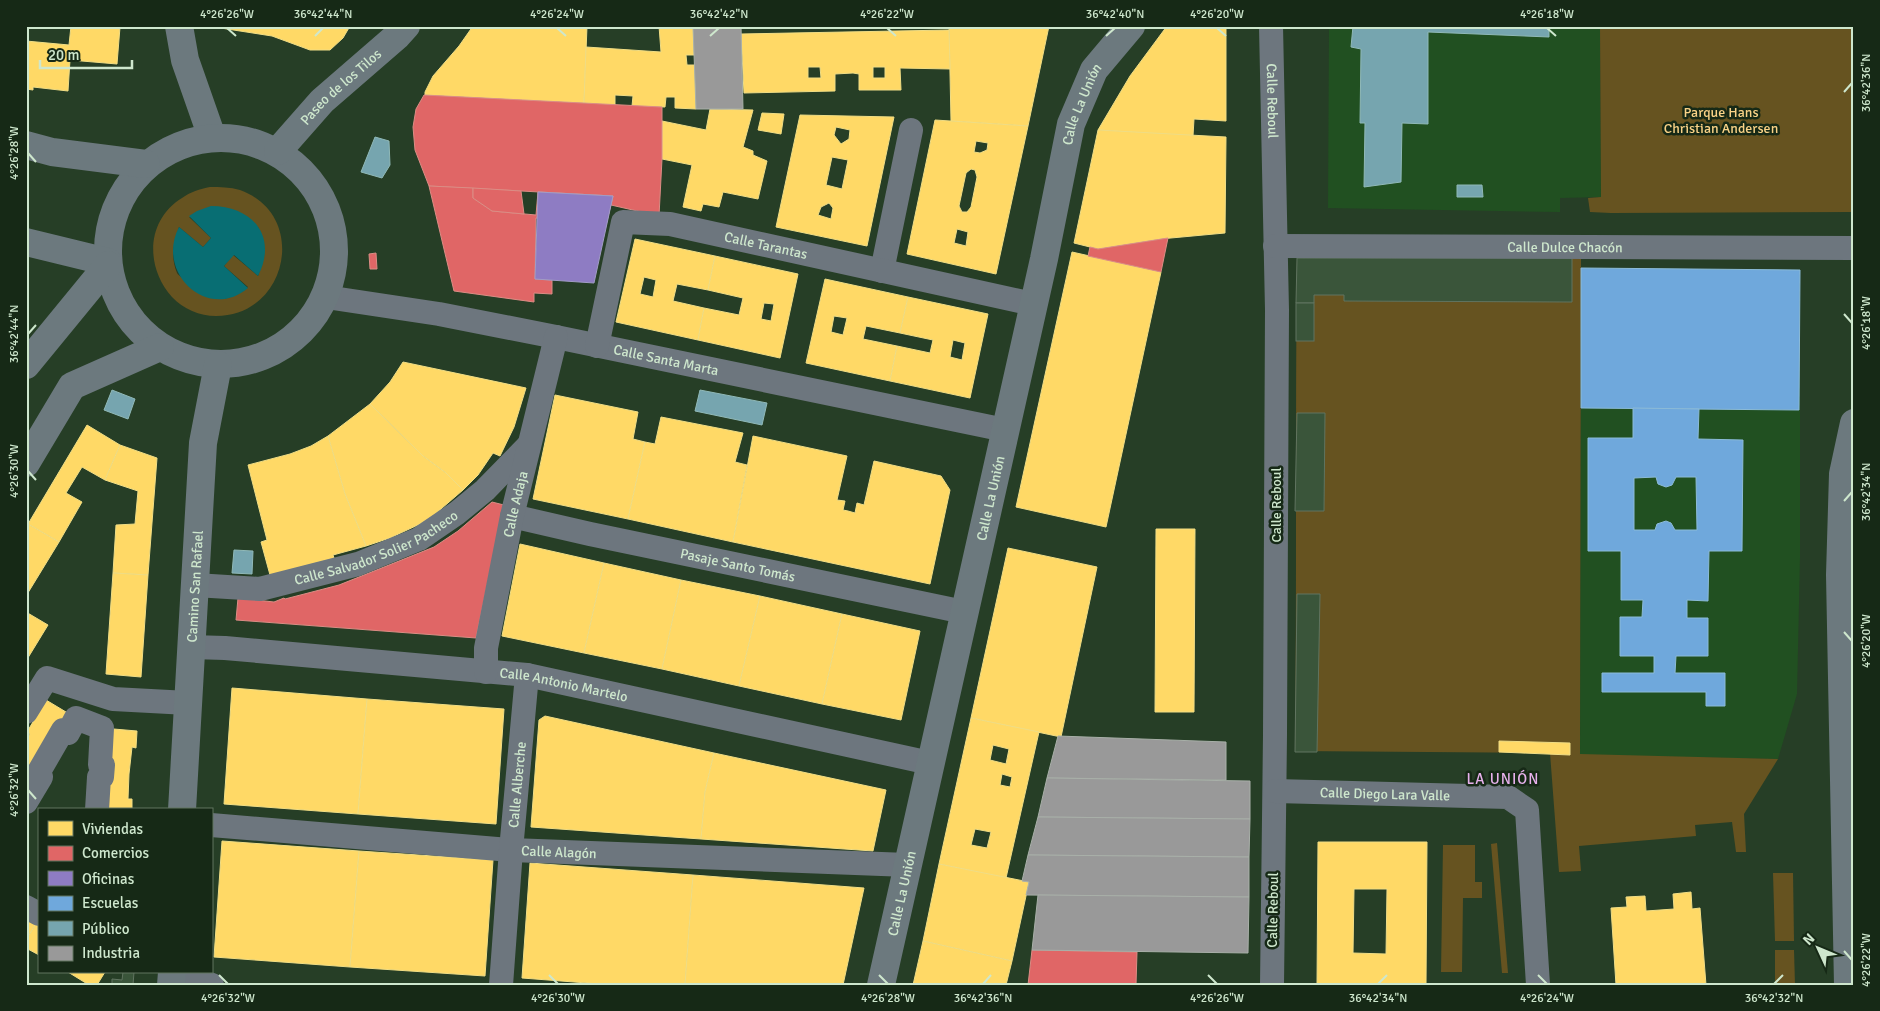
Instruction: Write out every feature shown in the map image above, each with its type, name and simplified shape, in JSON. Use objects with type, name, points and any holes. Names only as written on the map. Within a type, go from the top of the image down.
[{"type":"main road","points":[[179,26],[185,60],[212,137]]},
{"type":"main road","name":"Paseo de los Tilos","points":[[278,151],[322,101],[406,26]]},
{"type":"main road","name":"Calle La Unión","points":[[881,985],[1033,304],[1071,124],[1094,70],[1131,26]]},
{"type":"main road","points":[[212,137],[246,139],[278,151],[310,178],[330,215],[336,257],[326,297],[312,319],[295,338],[272,353],[245,362],[218,365],[188,360],[160,347],[135,325],[117,297],[108,264],[109,228],[123,193],[146,164],[177,145],[212,137]]},
{"type":"main road","points":[[26,146],[52,152],[146,164]]},
{"type":"main road","points":[[26,242],[108,264]]},
{"type":"main road","points":[[26,365],[108,264]]},
{"type":"main road","points":[[26,463],[72,386],[160,347]]},
{"type":"main road","name":"Camino San Rafael","points":[[182,808],[203,443],[218,365]]},
{"type":"main road","points":[[1848,985],[1840,574],[1843,474],[1854,423]]},
{"type":"street","name":"Calle Reboul","points":[[1271,26],[1277,310],[1275,790],[1272,985]]},
{"type":"street","points":[[882,271],[911,130]]},
{"type":"street","name":"Calle Tarantas","points":[[597,346],[623,222],[670,224],[1033,304]]},
{"type":"street","name":"Calle Dulce Chacón","points":[[1275,246],[1854,248]]},
{"type":"street","name":"Calle Santa Marta","points":[[326,297],[439,314],[556,336],[1005,430]]},
{"type":"street","name":"Calle Adaja","points":[[486,672],[486,648],[512,516],[556,336]]},
{"type":"street","name":"Calle Salvador Solier Pacheco","points":[[195,585],[260,588],[358,564],[419,539],[457,513],[484,490],[529,445]]},
{"type":"street","name":"Pasaje Santo Tomás","points":[[512,516],[964,612]]},
{"type":"street","name":"Calle Antonio Martelo","points":[[192,647],[225,648],[527,675],[930,763]]},
{"type":"street","name":"Calle Alberche","points":[[501,985],[527,675]]},
{"type":"street","points":[[26,712],[47,678],[112,699],[188,703]]},
{"type":"street","points":[[26,802],[41,778],[37,775],[63,730],[68,733],[76,718],[102,728],[100,765],[103,765],[102,777],[99,777],[97,808]]},
{"type":"street","name":"Calle Diego Lara Valle","points":[[1275,790],[1508,797],[1527,810],[1538,985]]},
{"type":"street","name":"Calle Alagón","points":[[212,825],[511,850],[908,865]]},
{"type":"street","points":[[26,907],[38,913]]},
{"type":"street","points":[[182,974],[212,985]]},
{"type":"shaded area","points":[[1329,26],[1600,26],[1601,197],[1560,198],[1560,212],[1328,208]]},
{"type":"shaded area","points":[[1581,268],[1800,270],[1800,557],[1797,694],[1778,759],[1580,755]]},
{"type":"green space","name":"Parque Hans Christian Andersen","points":[[1600,26],[1854,26],[1854,212],[1590,212],[1588,198],[1601,197]]},
{"type":"green space","points":[[210,187],[240,190],[262,203],[275,220],[282,241],[281,262],[273,283],[260,300],[241,312],[216,316],[192,311],[172,297],[163,285],[157,272],[153,245],[161,219],[170,207],[192,192]],"holes":[[[189,217],[258,227],[264,246],[258,276],[233,255],[224,266],[248,287],[241,292],[228,298],[216,298],[195,287],[177,273],[173,255],[179,227],[203,247],[211,238]]]},
{"type":"green space","points":[[1297,258],[1581,258],[1580,754],[1778,759],[1744,814],[1746,852],[1736,852],[1732,822],[1695,825],[1696,836],[1579,846],[1581,871],[1559,872],[1550,753],[1295,751]]},
{"type":"green space","points":[[1497,843],[1508,973],[1502,973],[1491,844]]},
{"type":"green space","points":[[1443,845],[1475,845],[1475,882],[1482,882],[1482,898],[1463,898],[1462,972],[1441,972]]},
{"type":"green space","points":[[1773,873],[1793,873],[1794,941],[1775,941]]},
{"type":"green space","points":[[1775,950],[1794,950],[1795,985],[1775,985]]},
{"type":"water","points":[[211,206],[226,207],[239,211],[258,226],[263,237],[265,249],[258,276],[234,255],[224,266],[248,288],[233,297],[217,299],[202,296],[190,288],[180,275],[174,261],[173,244],[179,227],[203,247],[211,238],[189,216]]},
{"type":"building: Viviendas","points":[[71,26],[124,26],[120,27],[117,64],[70,60],[68,91],[33,87],[33,90],[26,89],[26,41],[69,45]]},
{"type":"building: Viviendas","points":[[208,26],[350,26],[343,38],[330,50],[310,50],[272,36]]},
{"type":"building: Viviendas","points":[[473,26],[587,26],[584,103],[425,95],[433,76],[459,46]]},
{"type":"building: Viviendas","points":[[659,26],[693,26],[694,55],[686,55],[687,65],[695,65],[696,109],[675,108],[675,97],[666,97],[665,107],[632,106],[633,96],[615,95],[615,105],[584,103],[586,47],[661,52]]},
{"type":"building: Viviendas","points":[[949,26],[1049,26],[1028,126],[951,121]]},
{"type":"building: Viviendas","points":[[1167,26],[1226,26],[1226,121],[1194,119],[1193,136],[1098,130],[1130,76]]},
{"type":"building: Viviendas","points":[[949,30],[950,69],[900,68],[901,90],[859,90],[859,74],[853,73],[835,74],[835,91],[744,93],[741,34]],"holes":[[[808,67],[820,67],[821,78],[808,78]],[[873,67],[885,67],[885,78],[873,78]]]},
{"type":"building: Viviendas","points":[[710,109],[753,110],[743,147],[753,151],[753,155],[767,161],[758,199],[723,192],[719,207],[703,204],[701,211],[683,207],[692,165],[662,159],[662,121],[706,130]]},
{"type":"building: Viviendas","points":[[762,113],[784,114],[781,134],[758,130]]},
{"type":"building: Viviendas","points":[[800,115],[894,117],[867,246],[776,227]],"holes":[[[836,127],[850,130],[849,139],[841,144],[834,135]],[[832,157],[848,160],[842,189],[826,185]],[[829,203],[833,208],[831,219],[818,215],[821,207]]]},
{"type":"building: Viviendas","points":[[935,120],[1028,126],[996,274],[907,254]],"holes":[[[976,141],[988,143],[987,150],[980,153],[974,152]],[[971,169],[975,170],[977,177],[971,207],[967,212],[962,212],[959,206],[966,173]],[[957,229],[968,232],[966,246],[954,243]]]},
{"type":"building: Viviendas","points":[[1098,130],[1226,137],[1225,233],[1160,239],[1098,249],[1074,243]]},
{"type":"building: Viviendas","points":[[635,239],[715,256],[708,290],[677,284],[673,301],[704,308],[698,340],[616,322]],"holes":[[[644,277],[656,280],[653,297],[640,294]]]},
{"type":"building: Viviendas","points":[[1072,252],[1161,272],[1106,527],[1016,507]]},
{"type":"building: Viviendas","points":[[715,256],[798,274],[780,358],[698,340],[704,308],[739,315],[743,298],[708,290]],"holes":[[[764,303],[774,304],[771,321],[761,319]]]},
{"type":"building: Viviendas","points":[[825,279],[908,297],[900,333],[866,326],[863,339],[897,346],[890,381],[806,363]],"holes":[[[834,316],[847,318],[843,335],[831,332]]]},
{"type":"building: Viviendas","points":[[908,297],[988,314],[970,398],[890,381],[897,346],[930,353],[933,340],[900,333]],"holes":[[[953,340],[965,343],[962,360],[950,357]]]},
{"type":"building: Viviendas","points":[[403,362],[526,388],[514,427],[500,456],[493,453],[478,475],[463,490],[446,473],[423,456],[370,404],[390,382]]},
{"type":"building: Viviendas","points":[[555,395],[638,412],[633,439],[645,442],[628,519],[533,499]]},
{"type":"building: Viviendas","points":[[370,404],[423,456],[446,473],[463,490],[434,515],[420,524],[390,538],[366,546],[345,494],[328,436]]},
{"type":"building: Viviendas","points":[[661,417],[743,433],[735,462],[747,465],[733,542],[628,519],[645,442],[655,444]]},
{"type":"building: Viviendas","points":[[87,425],[120,445],[105,480],[82,467],[66,493],[82,502],[59,542],[28,524]]},
{"type":"building: Viviendas","points":[[328,436],[345,494],[366,546],[333,555],[334,558],[270,575],[261,542],[267,540],[248,465],[290,454],[311,446]]},
{"type":"building: Viviendas","points":[[753,436],[847,456],[837,500],[845,501],[843,510],[855,513],[857,503],[864,505],[874,461],[941,476],[950,490],[930,584],[733,542]]},
{"type":"building: Viviendas","points":[[120,445],[157,458],[148,575],[113,573],[116,525],[135,524],[138,491],[105,480]]},
{"type":"building: Viviendas","points":[[28,524],[59,542],[26,596],[26,528]]},
{"type":"building: Viviendas","points":[[1156,529],[1195,529],[1194,712],[1155,712]]},
{"type":"building: Viviendas","points":[[520,544],[604,563],[584,653],[502,636]]},
{"type":"building: Viviendas","points":[[1008,548],[1097,567],[1061,737],[971,718]]},
{"type":"building: Viviendas","points":[[604,563],[681,580],[662,669],[584,653]]},
{"type":"building: Viviendas","points":[[113,573],[148,575],[141,677],[106,674]]},
{"type":"building: Viviendas","points":[[681,580],[760,596],[739,686],[662,669]]},
{"type":"building: Viviendas","points":[[760,596],[842,614],[822,704],[739,686]]},
{"type":"building: Viviendas","points":[[26,612],[48,625],[26,661]]},
{"type":"building: Viviendas","points":[[842,614],[920,631],[901,720],[822,704]]},
{"type":"building: Viviendas","points":[[232,688],[367,699],[358,814],[224,804]]},
{"type":"building: Viviendas","points":[[367,699],[504,709],[496,824],[358,814]]},
{"type":"building: Viviendas","points":[[46,700],[76,718],[26,787],[26,740],[30,734],[27,732]]},
{"type":"building: Viviendas","points":[[545,716],[714,753],[705,792],[701,839],[531,827],[539,720]]},
{"type":"building: Viviendas","points":[[971,718],[1039,732],[1006,878],[939,864]],"holes":[[[993,745],[1009,749],[1006,764],[990,760]],[[1002,774],[1012,777],[1010,787],[1000,785]],[[975,829],[991,832],[987,848],[971,845]]]},
{"type":"building: Viviendas","points":[[102,728],[137,731],[136,748],[132,747],[129,774],[128,799],[132,799],[132,808],[97,808]]},
{"type":"building: Viviendas","points":[[1499,741],[1570,743],[1570,755],[1499,752]]},
{"type":"building: Viviendas","points":[[714,753],[886,790],[873,851],[701,839],[705,792]]},
{"type":"building: Viviendas","points":[[222,841],[359,851],[350,967],[214,957]]},
{"type":"building: Viviendas","points":[[1318,842],[1427,842],[1426,985],[1317,985]],"holes":[[[1354,889],[1387,889],[1386,954],[1353,953]]]},
{"type":"building: Viviendas","points":[[359,851],[493,860],[485,976],[350,967]]},
{"type":"building: Viviendas","points":[[530,863],[693,875],[685,985],[613,985],[522,978]]},
{"type":"building: Viviendas","points":[[939,864],[1029,882],[1012,961],[923,941]]},
{"type":"building: Viviendas","points":[[693,875],[864,888],[843,985],[685,985]]},
{"type":"building: Viviendas","points":[[1691,892],[1692,909],[1700,908],[1706,985],[1616,985],[1611,908],[1627,907],[1626,897],[1645,896],[1646,911],[1674,909],[1673,894]]},
{"type":"building: Viviendas","points":[[26,907],[38,918],[38,921],[26,940]]},
{"type":"building: Viviendas","points":[[38,921],[38,954],[26,948],[26,940]]},
{"type":"building: Viviendas","points":[[923,941],[1012,961],[1006,985],[913,985]]},
{"type":"building: Viviendas","points":[[71,974],[104,974],[97,985],[89,985]]},
{"type":"building: Comercios","points":[[424,95],[662,107],[659,216],[611,205],[613,196],[429,186],[415,150],[413,127],[416,109]]},
{"type":"building: Comercios","points":[[429,186],[473,188],[473,198],[492,211],[536,215],[538,192],[613,196],[606,225],[536,218],[535,279],[552,280],[552,294],[534,293],[534,302],[454,291]]},
{"type":"building: Comercios","points":[[473,188],[521,191],[524,214],[492,211],[473,198]]},
{"type":"building: Comercios","points":[[1168,238],[1161,272],[1088,256],[1090,247],[1098,249]]},
{"type":"building: Comercios","points":[[376,253],[377,269],[370,269],[369,254]]},
{"type":"building: Comercios","points":[[492,502],[504,505],[476,638],[236,620],[238,598],[274,602],[339,585],[434,547],[458,531]]},
{"type":"building: Comercios","points":[[1032,950],[1137,952],[1136,985],[1028,985]]},
{"type":"building: Oficinas","points":[[538,192],[613,196],[594,283],[535,279]]},
{"type":"building: Escuelas","points":[[1581,268],[1800,270],[1799,410],[1581,408]]},
{"type":"building: Escuelas","points":[[1633,408],[1699,409],[1698,439],[1743,440],[1742,551],[1709,551],[1708,601],[1687,600],[1687,618],[1708,618],[1708,656],[1676,656],[1675,673],[1725,673],[1725,706],[1706,706],[1706,692],[1602,692],[1602,673],[1654,673],[1654,656],[1620,656],[1620,617],[1642,617],[1643,600],[1621,600],[1621,551],[1588,551],[1588,438],[1633,438]],"holes":[[[1656,477],[1658,484],[1666,487],[1672,485],[1676,477],[1696,477],[1697,530],[1675,530],[1671,523],[1666,521],[1657,524],[1655,530],[1634,530],[1634,478]]]},
{"type":"building: Público","points":[[1353,26],[1549,26],[1549,37],[1428,32],[1428,124],[1402,123],[1401,182],[1364,187],[1365,123],[1360,123],[1361,49],[1351,47]]},
{"type":"building: Público","points":[[375,137],[389,141],[390,165],[382,178],[361,172]]},
{"type":"building: Público","points":[[1457,185],[1482,185],[1483,197],[1457,197]]},
{"type":"building: Público","points":[[112,390],[135,399],[128,419],[104,410]]},
{"type":"building: Público","points":[[700,390],[767,403],[762,425],[695,411]]},
{"type":"building: Público","points":[[234,550],[253,551],[252,574],[232,573]]},
{"type":"building: Industria","points":[[693,26],[741,26],[743,109],[696,109]]},
{"type":"building: Industria","points":[[1058,736],[1226,742],[1226,780],[1047,778]]},
{"type":"building: Industria","points":[[1047,778],[1250,781],[1250,819],[1038,817]]},
{"type":"building: Industria","points":[[1038,817],[1250,819],[1249,857],[1028,855]]},
{"type":"building: Industria","points":[[1028,855],[1249,857],[1249,897],[1026,895],[1029,882],[1022,881]]},
{"type":"building: Industria","points":[[1038,895],[1249,897],[1248,953],[1032,950]]},
{"type":"building: Otros","points":[[1297,258],[1572,258],[1572,302],[1344,301],[1344,295],[1314,295],[1314,303],[1296,303]]},
{"type":"building: Otros","points":[[1296,303],[1314,303],[1314,341],[1296,341]]},
{"type":"building: Otros","points":[[1297,413],[1325,413],[1324,511],[1295,511]]},
{"type":"building: Otros","points":[[1297,594],[1320,594],[1317,752],[1295,752]]},
{"type":"building: Otros","points":[[123,974],[134,974],[133,985],[112,985],[112,979],[122,980]]},
{"type":"district","name":"LA UNIÓN","points":[[1503,779]]}]
